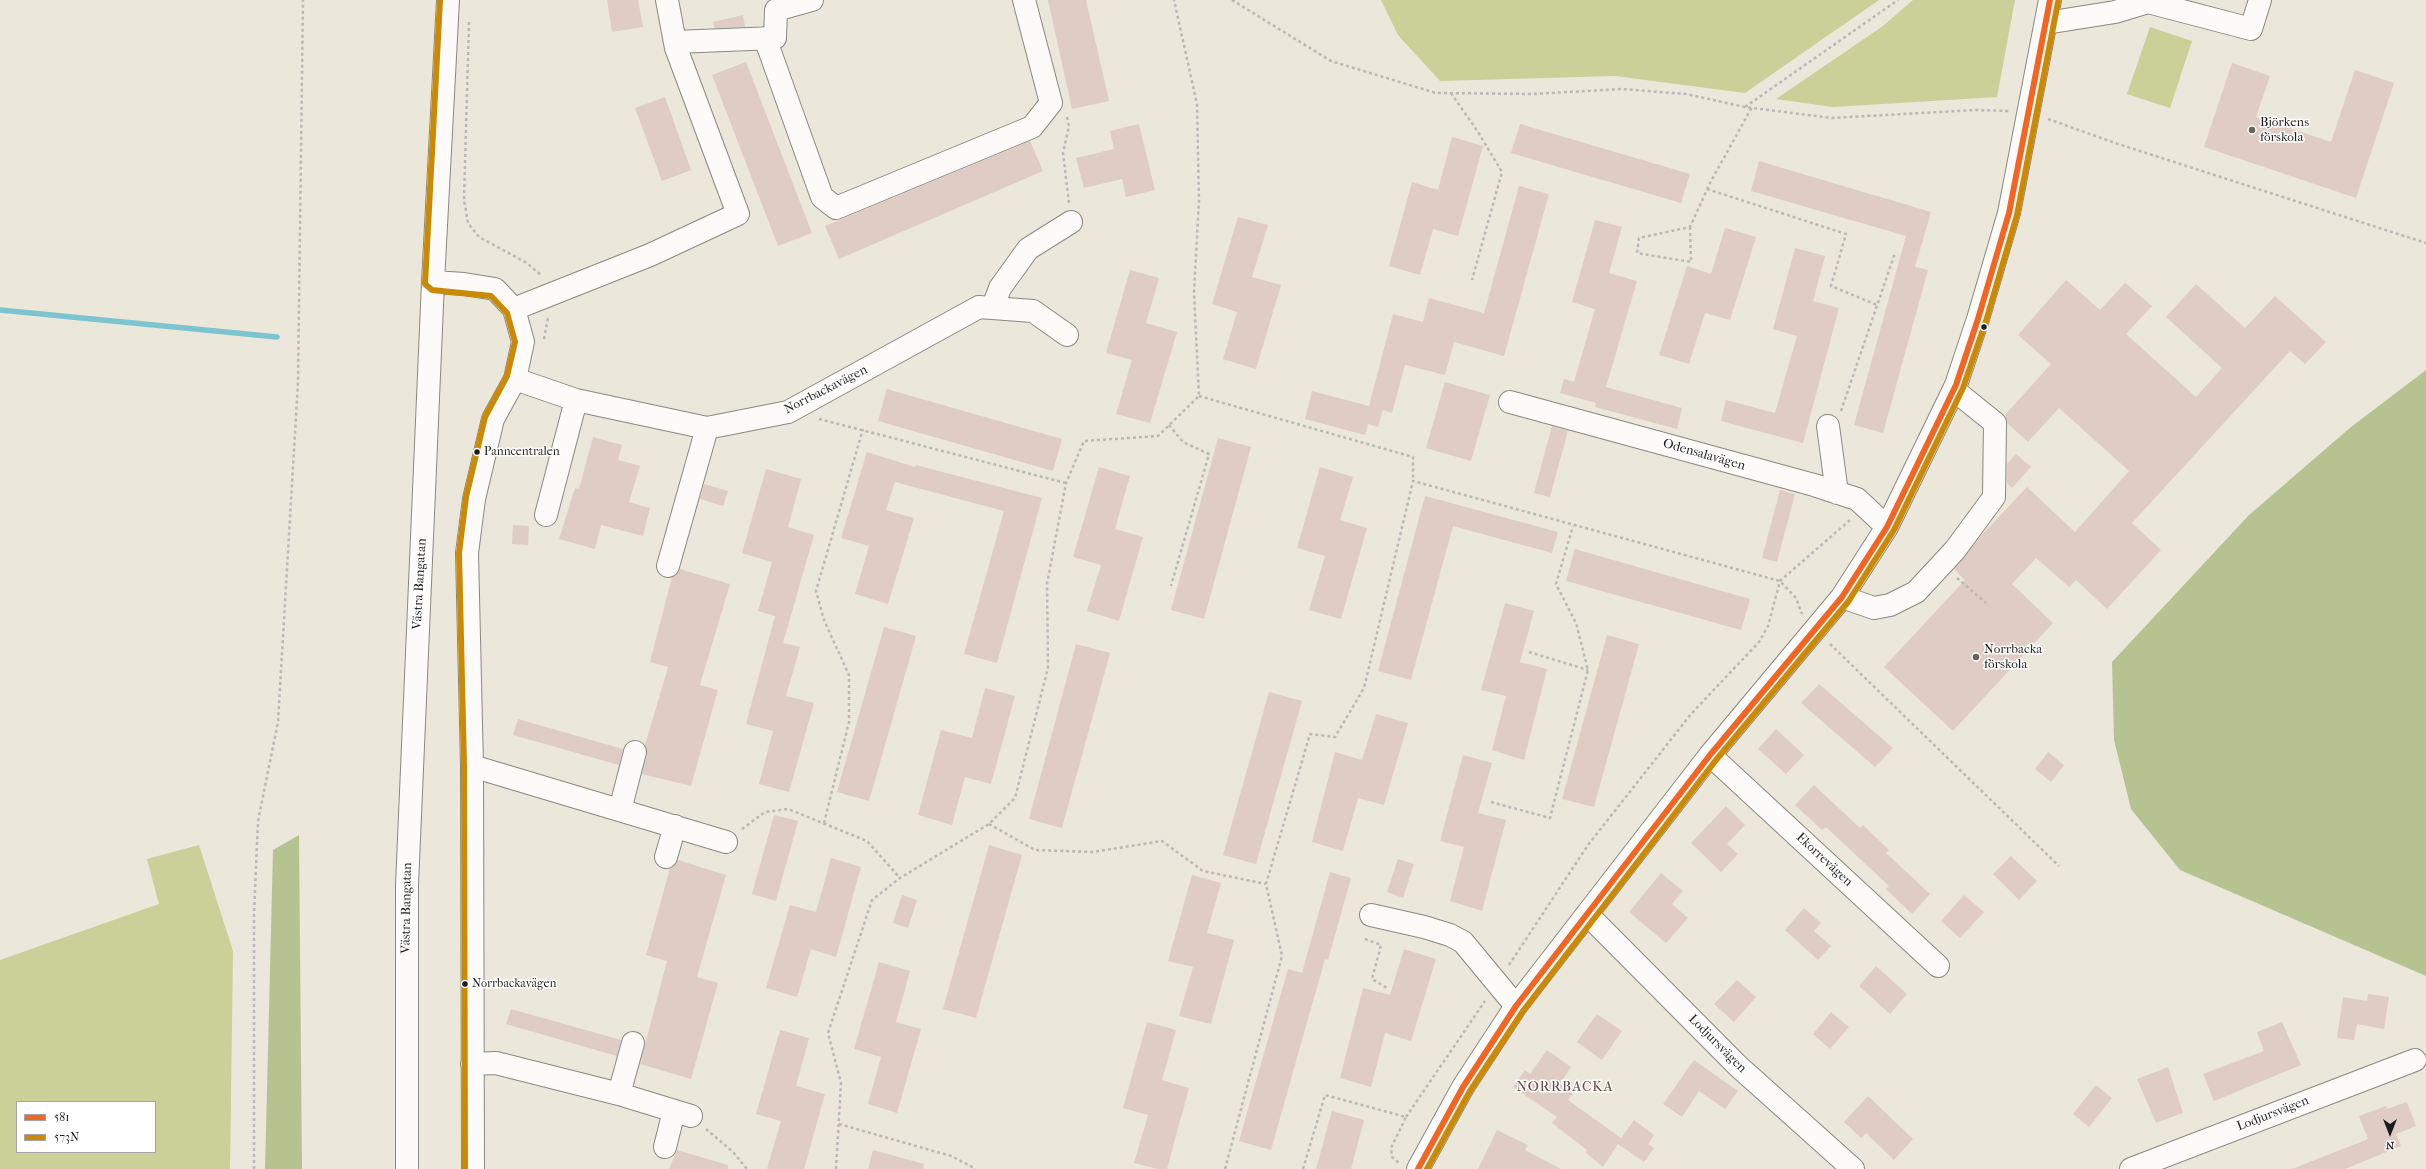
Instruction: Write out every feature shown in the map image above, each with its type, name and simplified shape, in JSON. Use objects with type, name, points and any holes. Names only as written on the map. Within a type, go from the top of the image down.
[{"type":"street","name":"Västra Bangatan","points":[[407,1169],[407,885],[433,282],[448,0]]},
{"type":"street","points":[[514,309],[650,256],[738,214],[675,42],[667,0]]},
{"type":"street","points":[[675,42],[775,38],[776,10],[812,0]]},
{"type":"street","points":[[764,38],[822,198],[836,208],[1032,127],[1051,103],[1024,0]]},
{"type":"street","points":[[1410,1167],[1516,1006],[1710,755],[1842,597],[1887,527],[1954,390],[1978,319],[2009,213],[2030,112],[2050,0]]},
{"type":"street","points":[[2046,22],[2115,12],[2148,2],[2252,29],[2260,0]]},
{"type":"street","points":[[993,307],[1000,288],[1028,249],[1071,222]]},
{"type":"street","points":[[433,282],[464,284],[495,289],[514,309],[523,342],[515,379],[493,419],[474,499],[467,554],[472,766],[473,1169]]},
{"type":"street","name":"Norrbackavägen","points":[[515,379],[576,400],[707,428],[788,412],[979,307],[1033,311],[1067,335]]},
{"type":"street","points":[[1842,597],[1874,608],[1890,605],[1916,592],[1941,564],[1994,497],[1995,423],[1954,390]]},
{"type":"street","points":[[546,515],[576,400]]},
{"type":"street","name":"Odensalavägen","points":[[1510,402],[1857,499],[1864,508],[1887,527]]},
{"type":"street","points":[[1834,420],[1837,493]]},
{"type":"street","points":[[668,566],[707,428]]},
{"type":"street","points":[[620,810],[635,752]]},
{"type":"street","name":"Ekorrevägen","points":[[1710,755],[1938,966]]},
{"type":"street","points":[[472,766],[726,842]]},
{"type":"street","points":[[666,857],[675,826]]},
{"type":"street","name":"Lodjursvägen","points":[[1587,914],[1738,1066],[1853,1169]]},
{"type":"street","points":[[1371,915],[1450,935],[1464,942],[1516,1006]]},
{"type":"street","points":[[619,1094],[633,1043]]},
{"type":"street","name":"Lodjursvägen","points":[[2131,1169],[2415,1060]]},
{"type":"street","points":[[472,1064],[496,1063],[619,1094],[682,1113],[665,1147]]},
{"type":"path","points":[[254,1169],[254,906],[258,821],[278,722],[297,390],[303,0]]},
{"type":"path","points":[[836,1169],[840,1083],[828,1033],[872,900],[900,878],[989,824],[1015,798],[1048,668],[1047,584],[1066,483],[1084,441],[1158,436],[1199,396],[1194,292],[1199,201],[1197,104],[1174,0]]},
{"type":"path","points":[[1232,0],[1331,61],[1436,93],[1533,94],[1622,89],[1686,94],[1745,107],[1832,118],[1975,110],[2030,112],[2115,143],[2426,243]]},
{"type":"path","points":[[1745,107],[1898,0]]},
{"type":"path","points":[[469,15],[464,200],[468,223],[479,237],[528,263],[545,278],[550,294],[550,309],[544,340]]},
{"type":"path","points":[[1451,93],[1478,132],[1502,172],[1472,280]]},
{"type":"path","points":[[1690,227],[1639,238],[1637,253],[1690,262],[1690,227],[1708,189],[1752,107]]},
{"type":"path","points":[[1708,189],[1846,234],[1831,286],[1877,305]]},
{"type":"path","points":[[1834,420],[1895,253]]},
{"type":"path","points":[[1199,396],[1413,457],[1413,481],[1364,688],[1335,737],[1310,734],[1266,884],[1282,956],[1224,1169]]},
{"type":"path","points":[[818,419],[1066,483]]},
{"type":"path","points":[[1169,425],[1184,442],[1209,454],[1171,586]]},
{"type":"path","points":[[824,823],[849,722],[849,675],[824,620],[816,591],[864,430]]},
{"type":"path","points":[[1413,481],[1573,526],[1780,581],[1796,598],[1805,620],[2060,866]]},
{"type":"path","points":[[1410,1167],[1392,1157],[1391,1148],[1406,1117],[1593,839],[1691,714],[1759,642],[1768,626],[1780,581],[1864,508]]},
{"type":"path","points":[[1491,802],[1550,818],[1588,670],[1576,623],[1556,584],[1573,526]]},
{"type":"path","points":[[1941,564],[1986,603]]},
{"type":"path","points":[[1529,652],[1588,670]]},
{"type":"path","points":[[726,842],[765,812],[788,809],[867,841],[900,878]]},
{"type":"path","points":[[989,824],[1034,850],[1093,852],[1162,841],[1204,871],[1266,884]]},
{"type":"path","points":[[1365,939],[1381,945],[1372,979],[1387,988]]},
{"type":"path","points":[[1303,1169],[1325,1095],[1406,1117]]},
{"type":"path","points":[[682,1113],[733,1152],[747,1169]]},
{"type":"path","points":[[839,1124],[951,1156],[976,1169]]},
{"type":"green space","points":[[1381,0],[1879,0],[1745,93],[1615,76],[1440,81],[1398,35]]},
{"type":"green space","points":[[1913,0],[2015,0],[1997,97],[1833,107],[1776,99],[1883,26]]},
{"type":"green space","points":[[2150,27],[2192,41],[2170,108],[2127,94]]},
{"type":"green space","points":[[2426,370],[2426,976],[2180,870],[2131,809],[2114,740],[2112,662],[2249,515],[2351,427]]},
{"type":"green space","points":[[299,835],[302,1169],[265,1169],[273,850]]},
{"type":"green space","points":[[199,845],[233,951],[230,1169],[0,1169],[0,960],[159,904],[147,859]]},
{"type":"building","points":[[607,0],[638,0],[643,27],[612,32]]},
{"type":"building","points":[[1048,0],[1086,0],[1109,101],[1072,109]]},
{"type":"building","points":[[743,15],[745,27],[715,28],[713,22]]},
{"type":"building","points":[[746,62],[812,233],[778,246],[712,75]]},
{"type":"building","name":"Björkens förskola","points":[[2232,63],[2270,76],[2256,117],[2331,142],[2355,70],[2394,83],[2356,198],[2204,147]]},
{"type":"building","points":[[665,97],[691,170],[662,181],[635,108]]},
{"type":"building","points":[[1139,124],[1155,190],[1126,197],[1122,179],[1084,188],[1076,158],[1114,149],[1110,131]]},
{"type":"building","points":[[1520,124],[1690,174],[1681,203],[1511,153]]},
{"type":"building","points":[[1452,137],[1483,146],[1458,236],[1433,229],[1420,275],[1389,266],[1412,182],[1438,190]]},
{"type":"building","points":[[1030,141],[1043,171],[839,259],[825,226]]},
{"type":"building","points":[[1759,161],[1931,212],[1915,267],[1928,270],[1883,433],[1854,425],[1906,236],[1751,191]]},
{"type":"building","points":[[1519,186],[1549,194],[1504,356],[1454,342],[1445,375],[1405,365],[1392,413],[1383,410],[1378,427],[1368,424],[1365,435],[1305,419],[1312,391],[1369,406],[1393,314],[1423,322],[1429,298],[1484,313]]},
{"type":"building","points":[[1238,217],[1268,225],[1252,277],[1281,285],[1256,369],[1223,359],[1237,312],[1212,304]]},
{"type":"building","points":[[1595,220],[1622,227],[1609,273],[1637,281],[1606,387],[1682,408],[1677,429],[1595,407],[1596,403],[1560,393],[1564,379],[1574,382],[1595,309],[1572,302]]},
{"type":"building","points":[[1725,228],[1756,237],[1730,320],[1705,313],[1689,364],[1659,355],[1687,266],[1711,274]]},
{"type":"building","points":[[1795,248],[1825,256],[1813,301],[1839,308],[1803,443],[1721,421],[1726,400],[1775,413],[1797,336],[1773,329]]},
{"type":"building","points":[[1130,270],[1159,278],[1146,323],[1177,332],[1150,423],[1116,414],[1132,360],[1106,353]]},
{"type":"building","points":[[2066,280],[2100,310],[2125,283],[2152,306],[2126,334],[2196,397],[2222,368],[2166,317],[2196,284],[2245,328],[2275,296],[2326,342],[2305,364],[2290,351],[2132,523],[2161,550],[2107,609],[2076,580],[2069,587],[2036,558],[2012,584],[2053,623],[1953,731],[1884,667],[1965,580],[1954,569],[1979,538],[2027,487],[2075,532],[2129,471],[2059,408],[2028,442],[2007,423],[2005,415],[2051,364],[2018,335]]},
{"type":"building","points":[[1445,382],[1490,395],[1471,461],[1426,448]]},
{"type":"building","points":[[887,389],[1062,439],[1053,471],[878,421]]},
{"type":"building","points":[[1552,426],[1568,431],[1550,497],[1534,493]]},
{"type":"building","points":[[593,437],[622,445],[618,460],[640,466],[629,502],[650,508],[643,536],[601,525],[595,549],[559,539],[575,488],[579,489]]},
{"type":"building","points":[[1218,438],[1251,447],[1204,619],[1171,610]]},
{"type":"building","points":[[867,452],[915,467],[916,465],[1042,498],[997,663],[964,654],[1004,511],[895,482],[886,510],[914,518],[888,604],[855,594],[869,546],[841,538]]},
{"type":"building","points":[[2016,454],[2031,467],[2012,488],[2007,483],[2007,464]]},
{"type":"building","points":[[1099,467],[1130,476],[1115,529],[1143,537],[1119,621],[1087,611],[1101,565],[1073,557]]},
{"type":"building","points":[[1320,467],[1353,477],[1340,520],[1367,528],[1341,619],[1309,610],[1325,556],[1297,548]]},
{"type":"building","points":[[766,469],[801,479],[788,527],[814,535],[783,643],[800,647],[786,696],[814,703],[789,792],[759,784],[773,731],[746,724],[775,616],[758,611],[772,562],[742,553]]},
{"type":"building","points":[[704,484],[728,491],[723,506],[700,499]]},
{"type":"building","points":[[1780,490],[1795,494],[1777,562],[1762,558]]},
{"type":"building","points":[[1425,496],[1558,532],[1552,553],[1453,526],[1411,680],[1378,671]]},
{"type":"building","points":[[513,525],[529,526],[528,545],[512,544]]},
{"type":"building","points":[[1575,549],[1750,599],[1741,630],[1566,581]]},
{"type":"building","points":[[680,569],[730,584],[700,685],[718,690],[691,786],[642,774],[647,755],[645,745],[668,667],[650,662],[672,577]]},
{"type":"building","points":[[1505,603],[1534,611],[1520,662],[1547,669],[1524,760],[1492,750],[1506,696],[1481,690]]},
{"type":"building","points":[[884,627],[916,636],[869,801],[837,792]]},
{"type":"building","points":[[1607,635],[1639,644],[1594,807],[1562,799]]},
{"type":"building","points":[[1076,644],[1110,653],[1062,828],[1029,819]]},
{"type":"building","points":[[1819,684],[1893,748],[1875,767],[1801,703]]},
{"type":"building","points":[[985,688],[1015,696],[991,784],[965,777],[952,825],[918,815],[941,730],[972,738]]},
{"type":"building","points":[[1269,692],[1302,701],[1256,864],[1223,855]]},
{"type":"building","points":[[1376,714],[1408,723],[1384,805],[1358,798],[1343,851],[1312,842],[1335,752],[1362,760]]},
{"type":"building","points":[[518,719],[623,749],[619,765],[513,735]]},
{"type":"building","points":[[1776,729],[1804,755],[1786,774],[1758,749]]},
{"type":"building","points":[[2048,752],[2064,765],[2051,782],[2035,769]]},
{"type":"building","points":[[1463,755],[1492,763],[1478,813],[1506,820],[1482,911],[1450,901],[1464,847],[1440,841]]},
{"type":"building","points":[[1814,785],[1860,828],[1863,825],[1889,850],[1886,853],[1930,894],[1912,914],[1886,889],[1889,886],[1826,827],[1822,830],[1795,805]]},
{"type":"building","points":[[1726,806],[1745,825],[1727,844],[1738,854],[1721,872],[1691,843]]},
{"type":"building","points":[[774,815],[798,821],[776,901],[752,894]]},
{"type":"building","points":[[989,845],[1022,855],[976,1018],[943,1009]]},
{"type":"building","points":[[2011,856],[2037,881],[2019,900],[1993,874]]},
{"type":"building","points":[[831,858],[861,867],[836,957],[811,949],[797,997],[766,988],[790,905],[816,912]]},
{"type":"building","points":[[1398,859],[1414,864],[1403,898],[1387,892]]},
{"type":"building","points":[[678,860],[726,875],[697,977],[718,983],[691,1079],[640,1064],[667,961],[646,955],[670,868]]},
{"type":"building","points":[[1330,872],[1351,878],[1328,960],[1325,959],[1271,1150],[1239,1141],[1288,969],[1302,973]]},
{"type":"building","points":[[1661,873],[1683,891],[1672,904],[1688,918],[1666,943],[1629,912]]},
{"type":"building","points":[[1192,875],[1221,883],[1207,933],[1234,940],[1211,1024],[1179,1016],[1193,967],[1168,961]]},
{"type":"building","points":[[902,895],[917,900],[908,928],[893,923]]},
{"type":"building","points":[[1964,895],[1984,912],[1960,938],[1941,921]]},
{"type":"building","points":[[1804,908],[1821,923],[1814,931],[1831,946],[1818,960],[1785,930]]},
{"type":"building","points":[[1404,949],[1436,959],[1411,1041],[1385,1033],[1371,1087],[1340,1078],[1363,988],[1390,995]]},
{"type":"building","points":[[879,962],[910,971],[896,1022],[921,1029],[897,1113],[868,1104],[881,1057],[854,1049]]},
{"type":"building","points":[[1876,966],[1907,994],[1890,1014],[1859,986]]},
{"type":"building","points":[[1737,980],[1756,997],[1734,1022],[1714,1004]]},
{"type":"building","points":[[2368,994],[2389,997],[2384,1029],[2357,1024],[2354,1040],[2337,1038],[2343,997],[2367,1001]]},
{"type":"building","points":[[511,1009],[621,1040],[617,1056],[506,1024]]},
{"type":"building","points":[[1831,1012],[1849,1027],[1830,1049],[1813,1034]]},
{"type":"building","points":[[1597,1014],[1622,1031],[1602,1060],[1577,1042]]},
{"type":"building","points":[[1147,1022],[1176,1030],[1162,1080],[1189,1088],[1167,1169],[1157,1169],[1134,1163],[1148,1115],[1123,1108]]},
{"type":"building","points":[[2282,1022],[2301,1065],[2214,1101],[2203,1074],[2264,1051],[2257,1032]]},
{"type":"building","points":[[780,1030],[809,1038],[796,1086],[825,1094],[804,1169],[767,1169],[781,1121],[756,1114]]},
{"type":"building","points":[[1547,1050],[1571,1067],[1560,1084],[1573,1093],[1568,1100],[1621,1138],[1634,1120],[1654,1135],[1648,1144],[1654,1148],[1644,1162],[1618,1144],[1603,1167],[1586,1153],[1587,1150],[1552,1123],[1557,1117],[1513,1087],[1525,1070],[1530,1074]]},
{"type":"building","points":[[1694,1060],[1738,1091],[1725,1109],[1699,1091],[1682,1117],[1663,1104]]},
{"type":"building","points":[[2168,1067],[2183,1113],[2156,1123],[2137,1079]]},
{"type":"building","points":[[2096,1085],[2112,1098],[2089,1127],[2073,1114]]},
{"type":"building","points":[[1868,1096],[1913,1139],[1894,1160],[1866,1133],[1861,1138],[1844,1122]]},
{"type":"building","points":[[2407,1102],[2416,1126],[2396,1134],[2401,1146],[2345,1169],[2292,1169],[2368,1139],[2359,1116],[2386,1106],[2387,1109]]},
{"type":"building","points":[[1332,1111],[1364,1120],[1351,1169],[1316,1169]]},
{"type":"building","points":[[1497,1130],[1528,1145],[1525,1150],[1561,1169],[1478,1169]]},
{"type":"building","points":[[677,1150],[728,1165],[728,1169],[669,1169]]},
{"type":"building","points":[[873,1150],[924,1164],[923,1169],[868,1169]]},
{"type":"waterway","points":[[0,310],[277,337]]},
{"type":"transit line","name":"573N","points":[[440,0],[425,284],[432,290],[491,296],[507,313],[515,342],[507,376],[485,417],[466,497],[459,553],[464,766],[465,1169]]},
{"type":"transit line","name":"581","points":[[1418,1169],[1463,1087],[1516,1006],[1710,755],[1842,597],[1887,527],[1956,385],[1978,319],[2009,213],[2050,0]]},
{"type":"transit line","name":"573N","points":[[1427,1169],[1470,1091],[1523,1011],[1716,760],[1848,602],[1894,530],[1963,388],[1986,321],[2017,215],[2058,2]]},
{"type":"place","name":"Björkens förskola","points":[[2252,130]]},
{"type":"place","name":"Panncentralen","points":[[477,452]]},
{"type":"place","name":"Norrbacka förskola","points":[[1976,657]]},
{"type":"place","name":"Norrbackavägen","points":[[465,984]]},
{"type":"district","name":"NORRBACKA","points":[[1565,1088]]}]
